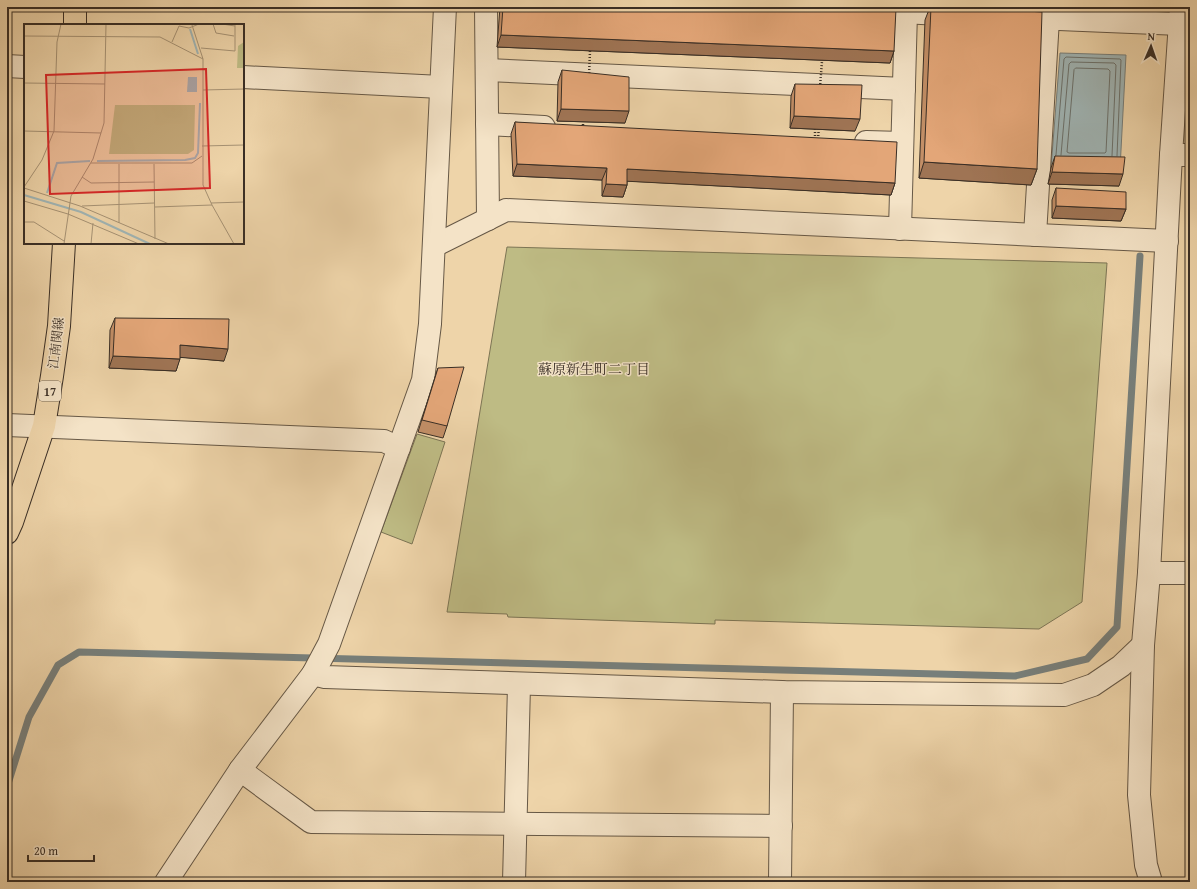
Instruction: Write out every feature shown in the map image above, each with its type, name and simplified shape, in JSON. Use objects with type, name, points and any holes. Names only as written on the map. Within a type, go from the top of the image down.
[{"type":"main road","points":[[75,7],[75,24]]},
{"type":"main road","name":"江南関線","points":[[7,533],[44,426],[59,326],[64,244]]},
{"type":"street","points":[[166,882],[240,770],[313,674],[329,644],[423,380],[430,324],[445,7]]},
{"type":"street","points":[[486,7],[488,219]]},
{"type":"street","points":[[844,9],[1048,19],[1180,16],[1181,155],[1167,241],[1149,573],[1143,645],[1139,795],[1146,866],[1151,882]]},
{"type":"street","points":[[900,229],[906,12]]},
{"type":"street","points":[[1035,235],[1048,19]]},
{"type":"street","points":[[7,66],[24,67]]},
{"type":"street","points":[[487,70],[904,89]]},
{"type":"street","points":[[244,77],[441,87]]},
{"type":"street","points":[[487,124],[585,126]]},
{"type":"street","points":[[846,141],[902,143]]},
{"type":"street","points":[[434,246],[506,210],[1167,241]]},
{"type":"street","points":[[7,424],[384,441],[399,448]]},
{"type":"street","points":[[1149,573],[1190,573]]},
{"type":"street","points":[[313,674],[325,677],[519,685],[782,692],[1064,695],[1093,685],[1121,666],[1143,645]]},
{"type":"street","points":[[514,882],[519,685]]},
{"type":"street","points":[[780,882],[782,692]]},
{"type":"street","points":[[240,770],[311,822],[781,826]]},
{"type":"path","points":[[589,82],[590,51]]},
{"type":"path","points":[[820,90],[822,61]]},
{"type":"path","points":[[815,129],[817,143],[819,120]]},
{"type":"shaded area","points":[[507,247],[1107,263],[1082,602],[1039,629],[715,620],[715,624],[508,617],[507,614],[447,612]]},
{"type":"shaded area","points":[[417,434],[445,442],[412,544],[381,532]]},
{"type":"water","points":[[1060,53],[1126,55],[1120,169],[1051,168]]},
{"type":"building","points":[[503,7],[896,8],[894,51],[501,35]]},
{"type":"building","points":[[931,7],[966,7],[1042,12],[1037,169],[924,162]]},
{"type":"building","points":[[562,70],[629,77],[629,111],[561,109]]},
{"type":"building","points":[[795,84],[862,85],[860,119],[794,116]]},
{"type":"building","points":[[515,122],[897,142],[895,183],[627,169],[627,185],[606,184],[607,168],[517,164]]},
{"type":"building","points":[[1055,156],[1125,157],[1123,174],[1052,172]]},
{"type":"building","points":[[1056,188],[1126,192],[1126,209],[1056,206]]},
{"type":"building","points":[[115,318],[229,319],[228,349],[180,345],[180,359],[113,356]]},
{"type":"building","points":[[464,367],[447,426],[422,420],[438,368]]},
{"type":"waterway","points":[[7,787],[29,717],[58,665],[79,652],[1015,676],[1087,659],[1117,627],[1140,256]]},
{"type":"district","name":"蘇原新生町二丁目","points":[[594,369]]}]
